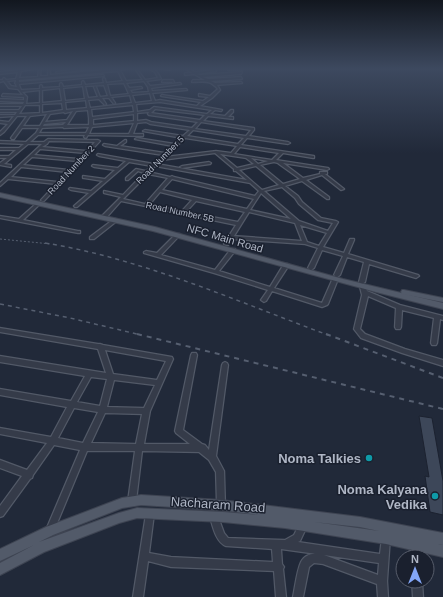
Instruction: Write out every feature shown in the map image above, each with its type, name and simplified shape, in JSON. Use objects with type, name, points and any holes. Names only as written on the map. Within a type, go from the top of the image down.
[{"type":"main road","name":"NFC Main Road","points":[[0,191],[41,202],[76,206],[106,215],[116,220],[311,268],[363,287],[443,306]]},
{"type":"main road","name":"NFC Main Road","points":[[0,195],[182,231],[226,244],[286,265],[336,277]]},
{"type":"main road","name":"NFC Main Road","points":[[363,287],[443,300]]},
{"type":"main road","name":"Nacharam Road","points":[[0,555],[50,531],[80,519],[122,503],[141,500],[221,505],[360,522],[443,538]]},
{"type":"main road","name":"Nacharam Road","points":[[0,569],[40,547],[129,514],[214,517],[304,526],[386,538],[443,551]]},
{"type":"main road","points":[[80,519],[82,531]]},
{"type":"street","points":[[0,134],[6,129],[19,111],[25,101],[25,97]]},
{"type":"street","points":[[41,114],[42,97]]},
{"type":"street","points":[[63,97],[65,112]]},
{"type":"street","points":[[0,105],[22,106],[99,97],[105,104]]},
{"type":"street","points":[[110,97],[114,103]]},
{"type":"street","points":[[131,134],[136,121],[136,113],[132,97]]},
{"type":"street","points":[[153,97],[154,102]]},
{"type":"street","points":[[169,97],[204,102]]},
{"type":"street","points":[[185,99],[189,97]]},
{"type":"street","points":[[198,106],[211,97]]},
{"type":"street","points":[[72,151],[84,140],[91,126],[91,118],[86,99]]},
{"type":"street","points":[[0,100],[25,101]]},
{"type":"street","points":[[150,102],[153,107]]},
{"type":"street","points":[[0,116],[65,112],[150,102],[198,106],[221,110]]},
{"type":"street","points":[[111,106],[117,123]]},
{"type":"street","points":[[150,112],[153,107]]},
{"type":"street","points":[[153,107],[232,118]]},
{"type":"street","name":"Road Number 5","points":[[106,215],[165,154],[214,109]]},
{"type":"street","points":[[60,134],[75,110]]},
{"type":"street","points":[[0,111],[19,111]]},
{"type":"street","points":[[226,117],[232,111]]},
{"type":"street","points":[[91,118],[150,112],[200,122],[253,129],[232,154]]},
{"type":"street","points":[[1,164],[37,134],[49,113]]},
{"type":"street","points":[[13,138],[29,115]]},
{"type":"street","points":[[21,127],[68,121]]},
{"type":"street","points":[[43,125],[91,126],[146,121],[150,123],[288,143]]},
{"type":"street","points":[[0,122],[10,122]]},
{"type":"street","points":[[0,128],[6,129]]},
{"type":"street","points":[[145,131],[313,157]]},
{"type":"street","points":[[37,134],[142,135]]},
{"type":"street","points":[[70,140],[74,134]]},
{"type":"street","points":[[137,139],[175,145]]},
{"type":"street","points":[[0,185],[48,140],[84,140]]},
{"type":"street","name":"Road Number 2","points":[[20,221],[41,202],[98,141],[84,140]]},
{"type":"street","points":[[117,147],[125,141]]},
{"type":"street","points":[[0,142],[46,143]]},
{"type":"street","points":[[105,145],[165,154]]},
{"type":"street","points":[[40,148],[88,152]]},
{"type":"street","points":[[0,149],[20,149]]},
{"type":"street","points":[[216,152],[297,222],[305,243]]},
{"type":"street","points":[[160,159],[216,152],[246,156],[317,168],[325,172],[342,189]]},
{"type":"street","points":[[235,170],[276,161],[282,152]]},
{"type":"street","points":[[31,156],[80,160]]},
{"type":"street","points":[[99,156],[155,164],[249,182]]},
{"type":"street","points":[[246,156],[297,197],[300,203],[322,220]]},
{"type":"street","points":[[0,157],[10,157]]},
{"type":"street","points":[[76,206],[129,160]]},
{"type":"street","points":[[276,161],[328,198]]},
{"type":"street","points":[[176,168],[209,163]]},
{"type":"street","points":[[1,164],[10,166]]},
{"type":"street","points":[[20,166],[70,171]]},
{"type":"street","points":[[94,166],[118,169]]},
{"type":"street","points":[[317,168],[325,172]]},
{"type":"street","points":[[127,179],[137,170],[257,198]]},
{"type":"street","points":[[226,244],[261,191],[303,180],[325,172]]},
{"type":"street","points":[[84,177],[105,180]]},
{"type":"street","points":[[146,205],[172,177]]},
{"type":"street","points":[[7,178],[58,183]]},
{"type":"street","points":[[71,189],[92,192]]},
{"type":"street","points":[[159,191],[297,222],[330,233]]},
{"type":"street","name":"Road Number 5B","points":[[105,192],[146,205],[239,224]]},
{"type":"street","points":[[182,213],[196,199]]},
{"type":"street","points":[[0,217],[78,232]]},
{"type":"street","points":[[92,238],[116,220]]},
{"type":"street","points":[[306,225],[322,220],[336,222],[321,247],[311,268]]},
{"type":"street","points":[[158,255],[178,235]]},
{"type":"street","points":[[230,237],[305,243],[416,276]]},
{"type":"street","points":[[146,252],[324,305],[352,240]]},
{"type":"street","points":[[216,272],[233,250]]},
{"type":"street","points":[[368,261],[363,287],[365,295],[357,329],[358,332],[363,336],[404,351],[443,363]]},
{"type":"street","points":[[264,300],[286,265]]},
{"type":"street","points":[[363,287],[399,307],[440,318],[434,343]]},
{"type":"street","points":[[398,327],[399,307]]},
{"type":"street","points":[[0,330],[170,359],[146,411],[139,448],[132,501]]},
{"type":"street","points":[[51,543],[50,531],[102,410],[110,378],[100,346]]},
{"type":"street","points":[[194,355],[179,430],[212,457],[220,471],[221,505]]},
{"type":"street","points":[[0,359],[110,378],[159,383]]},
{"type":"street","points":[[212,457],[225,365]]},
{"type":"street","points":[[0,513],[52,442],[89,374]]},
{"type":"street","points":[[0,392],[72,406],[102,410],[146,411]]},
{"type":"street","points":[[0,431],[85,447],[202,448]]},
{"type":"street","points":[[0,464],[29,475]]},
{"type":"street","points":[[138,597],[150,514]]},
{"type":"street","points":[[214,517],[221,536],[226,542],[276,546],[286,545],[384,559]]},
{"type":"street","points":[[286,545],[297,538],[304,526]]},
{"type":"street","points":[[383,597],[382,581],[386,538]]},
{"type":"street","points":[[414,545],[414,549]]},
{"type":"street","points":[[276,546],[281,597]]},
{"type":"street","points":[[144,556],[171,562],[279,567]]},
{"type":"street","points":[[298,597],[305,564],[312,558],[323,559],[382,581]]},
{"type":"building","points":[[419,416],[432,418],[443,481],[443,515],[430,512],[425,476],[429,477]]},
{"type":"railway","points":[[0,239],[50,244]]},
{"type":"railway","points":[[45,243],[50,244]]},
{"type":"railway","points":[[50,244],[118,259],[153,270],[189,282],[328,335]]},
{"type":"railway","points":[[0,304],[70,318],[141,335]]},
{"type":"railway","points":[[137,334],[443,409]]},
{"type":"railway","points":[[326,334],[443,378]]},
{"type":"place","name":"Noma Talkies","points":[[369,458]]},
{"type":"place","name":"Noma Kalyana Vedika","points":[[435,496]]}]
